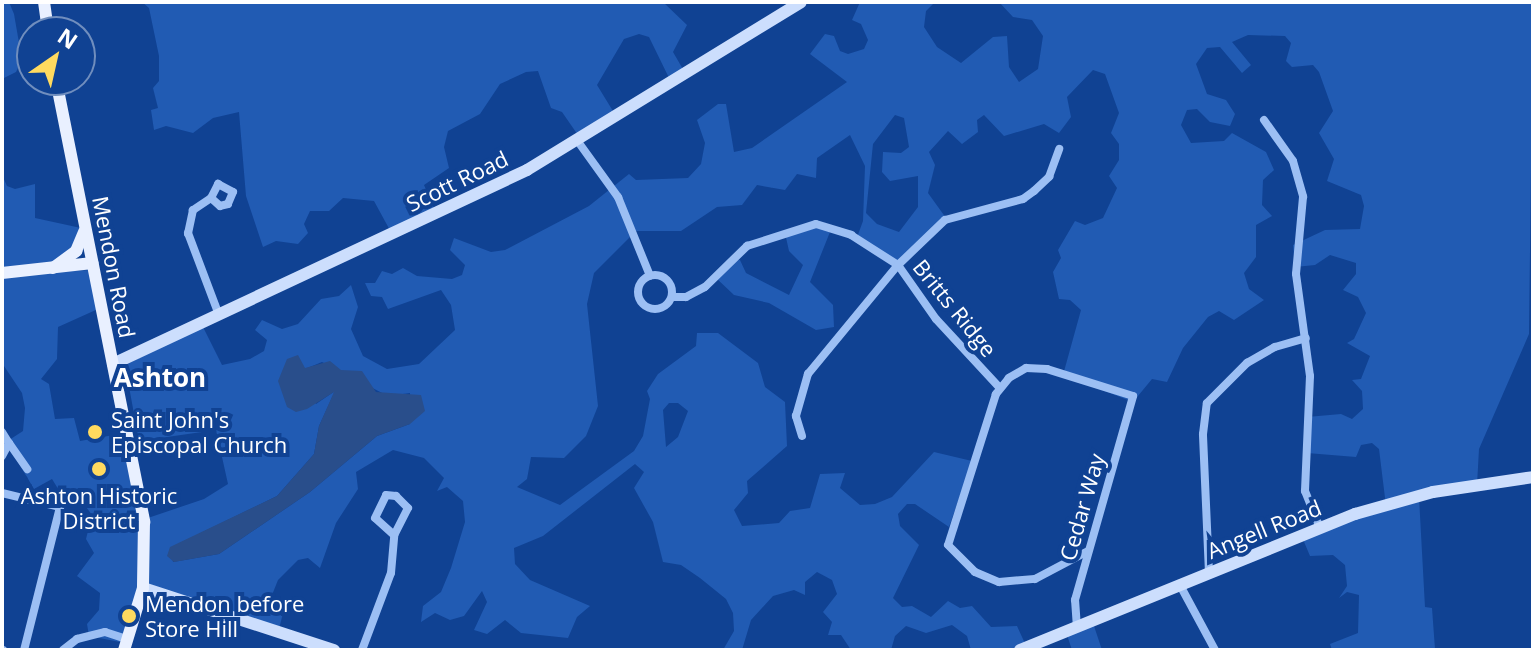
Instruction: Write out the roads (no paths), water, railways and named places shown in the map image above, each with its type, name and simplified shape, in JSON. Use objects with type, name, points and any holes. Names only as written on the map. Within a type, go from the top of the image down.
[{"type":"main road","name":"Mendon Road","points":[[59,96],[144,522],[143,588],[126,645]]},
{"type":"main road","points":[[49,271],[78,248],[84,221]]},
{"type":"main road","points":[[4,273],[49,271],[92,263]]},
{"type":"street","name":"Scott Road","points":[[113,364],[579,143],[801,2]]},
{"type":"street","points":[[1264,120],[1283,141],[1302,188],[1296,274],[1310,376],[1305,491],[1320,528]]},
{"type":"street","points":[[579,143],[618,197],[631,222],[650,276],[664,278],[672,297]]},
{"type":"street","points":[[802,436],[796,416],[808,374],[898,265],[945,220],[1023,199],[1049,177],[1059,149]]},
{"type":"street","points":[[211,198],[193,210],[188,233],[219,315]]},
{"type":"street","name":"Britts Ridge","points":[[650,276],[639,287],[641,302],[662,308],[672,297],[695,293],[747,246],[804,224],[851,235],[898,265],[936,319],[999,387]]},
{"type":"street","points":[[1209,573],[1203,434],[1207,403],[1247,363],[1306,338]]},
{"type":"street","name":"Cedar Way","points":[[999,387],[1016,373],[1035,366],[1133,396],[1075,600],[1077,628]]},
{"type":"street","points":[[999,387],[948,545],[975,572],[999,582],[1035,579],[1088,551]]},
{"type":"street","points":[[2,432],[27,469]]},
{"type":"street","points":[[2,456],[9,443]]},
{"type":"street","name":"Angell Road","points":[[1020,650],[1320,528],[1433,492],[1533,477]]},
{"type":"street","points":[[2,493],[60,507],[24,650]]},
{"type":"street","points":[[362,650],[391,573],[394,535],[408,508],[396,496],[386,495],[375,518],[394,535]]},
{"type":"street","points":[[1181,587],[1215,650]]},
{"type":"street","points":[[143,588],[334,650]]},
{"type":"street","points":[[63,650],[77,639],[105,632],[126,645]]},
{"type":"place","name":"Saint John's Episcopal Church","points":[[95,432]]},
{"type":"place","name":"Ashton Historic District","points":[[99,469]]},
{"type":"place","name":"Mendon before Store Hill","points":[[129,616]]},
{"type":"district","name":"Ashton","points":[[160,378]]}]
